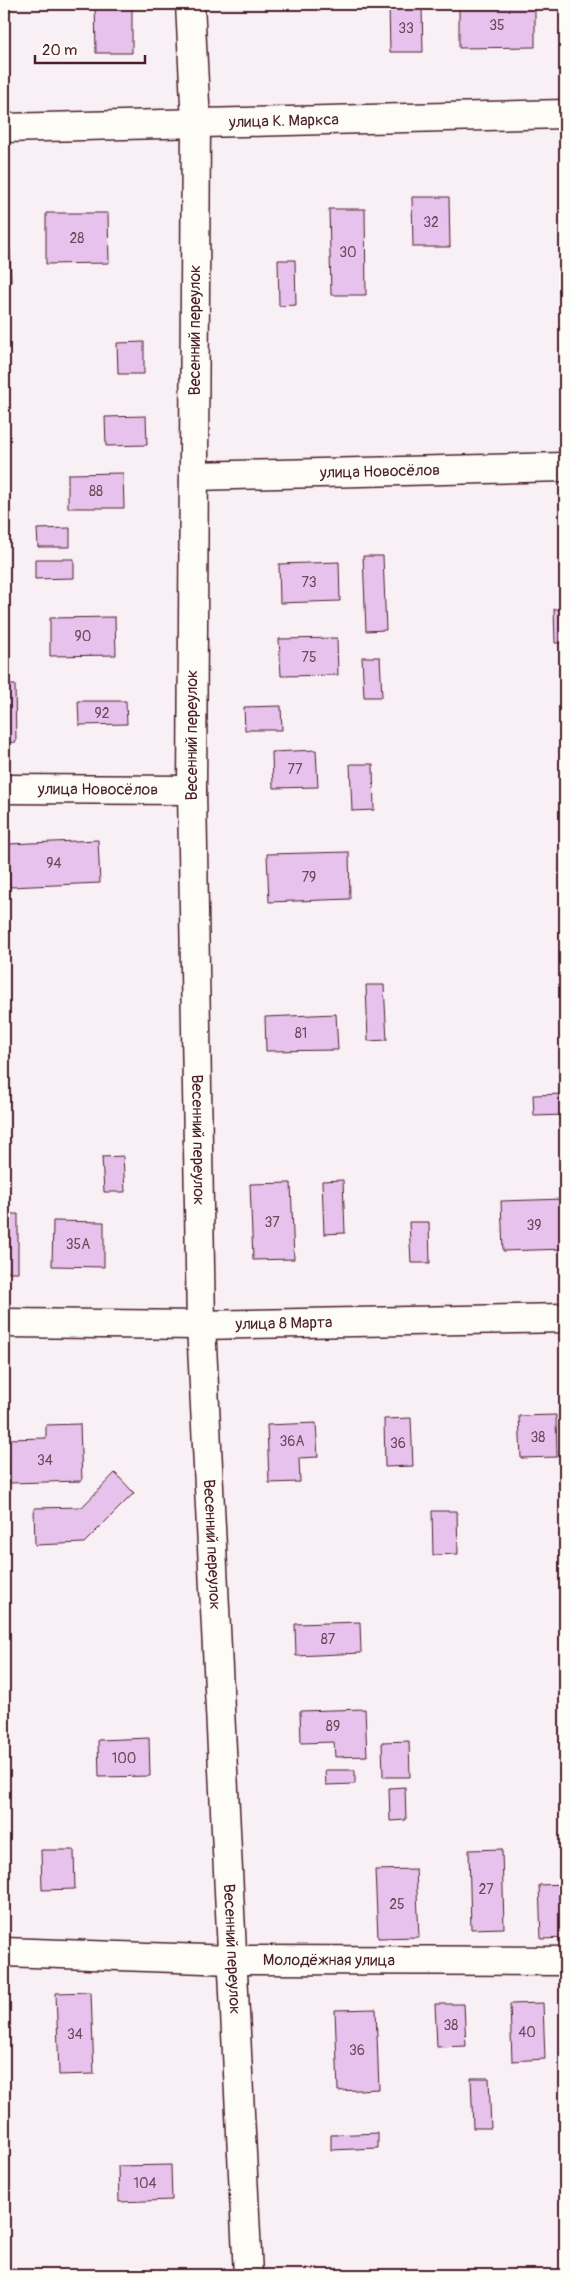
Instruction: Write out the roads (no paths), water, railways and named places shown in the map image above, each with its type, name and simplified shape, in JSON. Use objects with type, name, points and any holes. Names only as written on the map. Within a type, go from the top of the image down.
[{"type":"street","name":"Весенний переулок","points":[[190,4],[196,123],[192,790],[201,1325],[248,2275]]},
{"type":"street","name":"улица К. Маркса","points":[[4,128],[565,114]]},
{"type":"street","name":"улица Новосёлов","points":[[195,476],[565,467]]},
{"type":"street","name":"улица Новосёлов","points":[[4,789],[192,790]]},
{"type":"street","name":"улица 8 Марта","points":[[4,1323],[201,1325],[565,1318]]},
{"type":"street","name":"Молодёжная улица","points":[[4,1952],[232,1960],[565,1961]]}]
